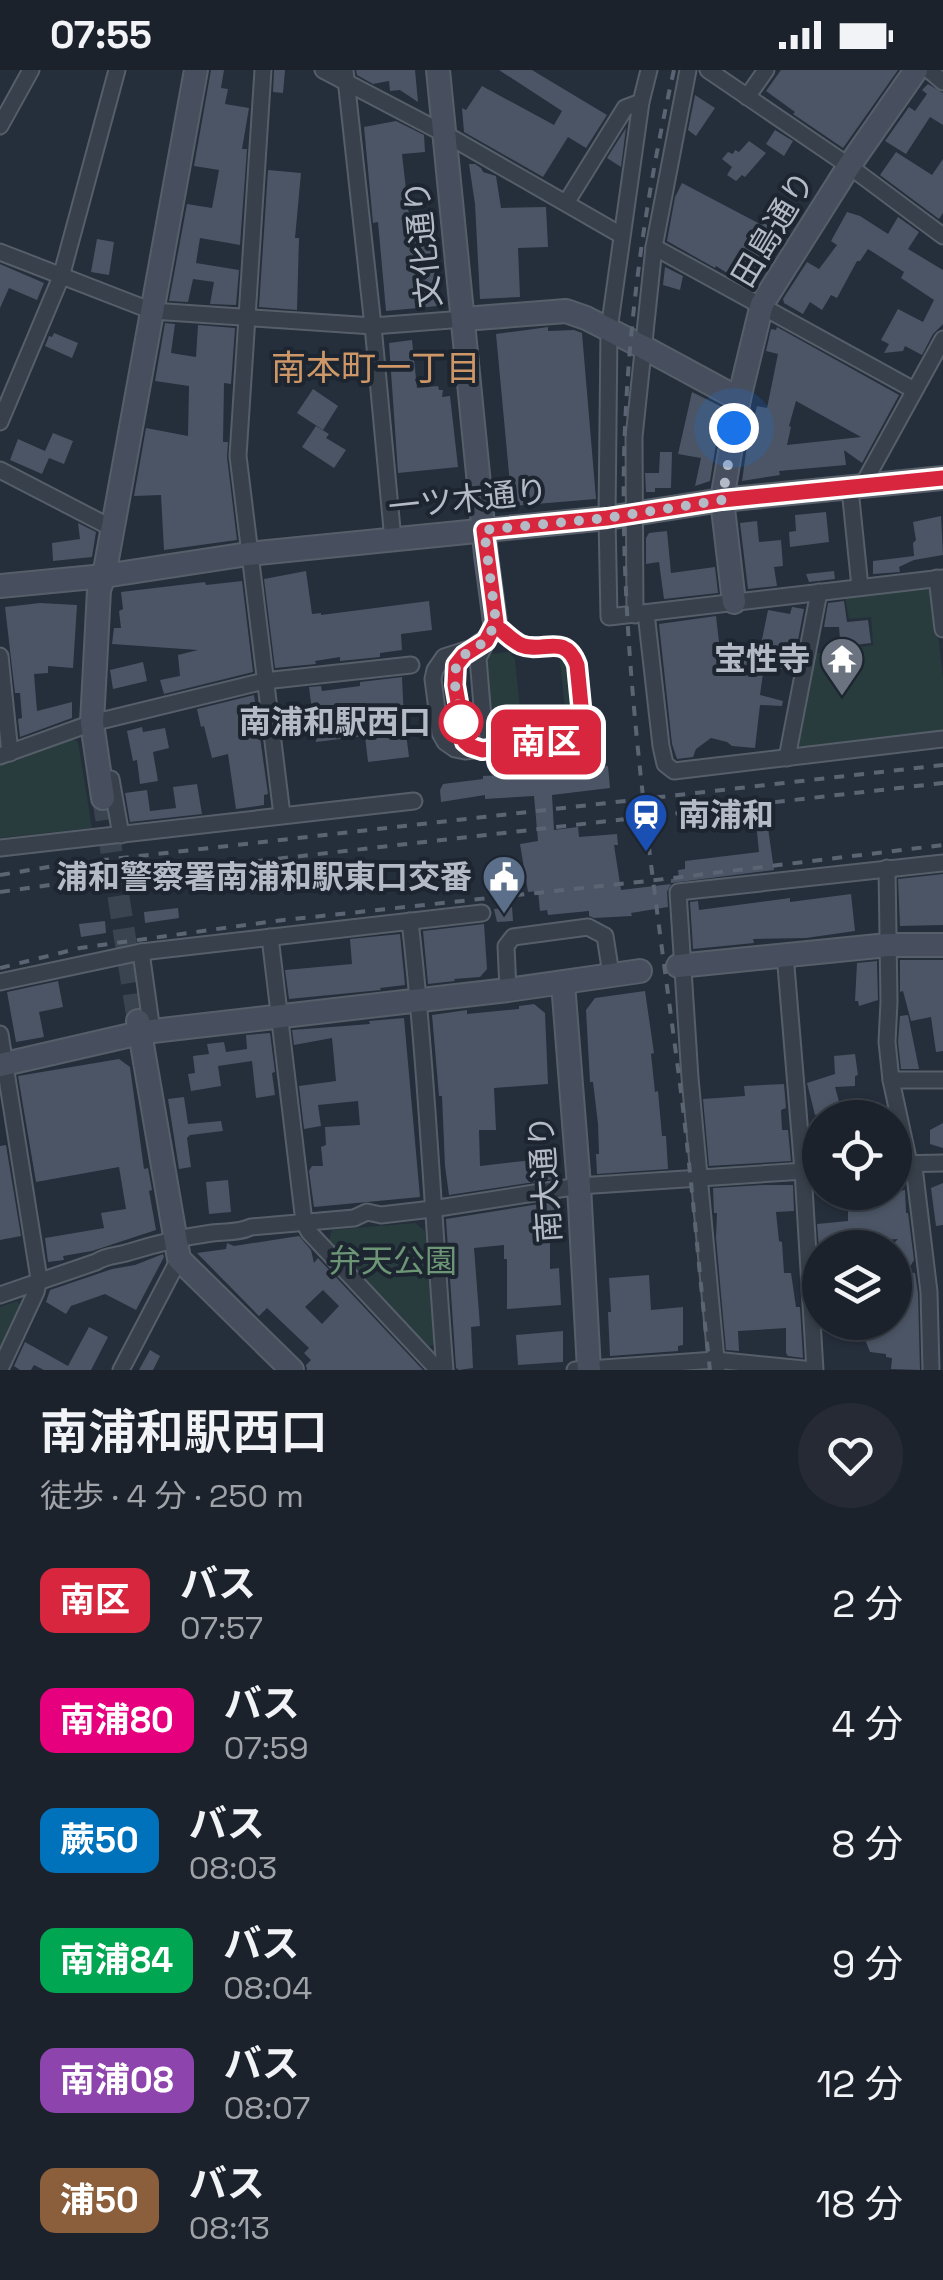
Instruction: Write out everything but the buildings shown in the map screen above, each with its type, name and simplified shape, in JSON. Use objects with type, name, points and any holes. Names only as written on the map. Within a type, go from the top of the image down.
[{"type":"street","points":[[0,126],[31,70]]},
{"type":"street","points":[[0,422],[61,277],[118,70]]},
{"type":"street","points":[[103,798],[97,722],[98,594],[196,70]]},
{"type":"street","points":[[263,70],[238,456],[282,815]]},
{"type":"street","points":[[323,70],[345,76],[621,234]]},
{"type":"street","name":"文化通り","points":[[438,70],[493,628]]},
{"type":"street","points":[[649,70],[641,102],[609,330],[609,617],[940,578],[943,629]]},
{"type":"street","points":[[688,70],[654,246],[634,436],[640,614],[665,764],[674,771],[943,739]]},
{"type":"street","points":[[708,70],[943,236]]},
{"type":"street","points":[[747,97],[766,70]]},
{"type":"street","name":"田島通り","points":[[734,602],[722,500],[739,399],[762,304],[849,166],[916,70]]},
{"type":"street","points":[[929,70],[943,82]]},
{"type":"street","points":[[345,76],[393,540]]},
{"type":"street","points":[[566,203],[626,108],[641,102]]},
{"type":"street","points":[[654,246],[914,390]]},
{"type":"street","points":[[0,252],[152,311],[373,326],[566,311],[739,399]]},
{"type":"street","points":[[860,587],[856,488],[943,339]]},
{"type":"street","points":[[0,470],[112,528]]},
{"type":"street","name":"一ツ木通り","points":[[0,586],[104,576],[248,554],[607,518],[722,500],[943,478]]},
{"type":"street","points":[[787,758],[818,592]]},
{"type":"street","points":[[493,628],[520,645],[554,645],[574,656],[582,716],[579,732],[566,740],[482,750],[456,749],[444,742],[434,670],[444,657],[472,648],[493,628]]},
{"type":"street","points":[[493,628],[478,658],[483,718],[488,735],[499,744],[512,746]]},
{"type":"street","points":[[0,656],[5,755],[97,722],[264,681],[411,665]]},
{"type":"street","points":[[97,722],[120,835]]},
{"type":"street","points":[[0,848],[414,801]]},
{"type":"street","points":[[716,1365],[690,1078],[663,968],[678,892],[943,863]]},
{"type":"street","points":[[887,868],[887,1042],[894,1100]]},
{"type":"street","points":[[0,982],[141,952],[482,913]]},
{"type":"street","points":[[410,921],[419,999],[442,1370]]},
{"type":"street","points":[[508,990],[506,946],[513,937],[588,927],[605,936],[611,974]]},
{"type":"street","points":[[270,937],[304,1222],[309,1232],[442,1370]]},
{"type":"street","points":[[2,1065],[143,1028],[508,990],[785,954],[888,945],[943,945]]},
{"type":"street","points":[[121,1370],[177,1248],[143,1028],[141,952]]},
{"type":"street","points":[[785,954],[803,1100]]},
{"type":"street","name":"南大通り","points":[[563,983],[580,1186],[589,1370]]},
{"type":"street","points":[[0,1034],[38,1282],[0,1370]]},
{"type":"street","points":[[891,1080],[943,1080]]},
{"type":"street","points":[[912,1163],[943,1163]]},
{"type":"street","points":[[912,1166],[929,1292],[931,1370]]},
{"type":"street","points":[[0,1294],[108,1256],[177,1248],[224,1231],[354,1218],[367,1212],[381,1215],[432,1209],[580,1186],[802,1171]]},
{"type":"street","points":[[575,1370],[716,1365],[814,1370],[812,1210]]},
{"type":"street","points":[[177,1248],[292,1370]]},
{"type":"green space","points":[[931,586],[943,678],[943,732],[796,751],[810,654],[873,645],[871,617],[849,619],[845,597]]},
{"type":"green space","points":[[509,652],[515,659],[522,729],[510,735],[492,725],[486,660],[491,654]]},
{"type":"green space","points":[[559,652],[572,666],[575,719],[567,728]]},
{"type":"green space","points":[[71,738],[78,742],[92,828],[0,838],[0,762]]},
{"type":"green space","name":"弁天公園","points":[[415,1223],[425,1231],[436,1344],[426,1348],[328,1244],[332,1230]]},
{"type":"green space","points":[[17,1301],[22,1308],[0,1355],[0,1307]]},
{"type":"tunnel","points":[[103,798],[138,1021]]},
{"type":"railway","points":[[674,70],[654,166],[633,312],[624,459],[624,538],[640,773],[684,1120],[710,1370]]},
{"type":"railway","points":[[0,875],[943,765]]},
{"type":"railway","points":[[0,892],[943,783]]},
{"type":"railway","points":[[0,968],[80,948],[275,921],[943,845]]},
{"type":"bus line","name":"南区","points":[[501,630],[520,645],[554,645],[574,656],[582,722],[579,732],[566,740],[482,750],[465,742],[455,685],[456,665],[486,641],[496,622],[484,530],[607,518],[722,500],[943,478]]},
{"type":"place","name":"宝性寺","points":[[842,697]]},
{"type":"place","name":"南浦和駅西口","points":[[461,722]]},
{"type":"place","name":"南浦和","points":[[646,853]]},
{"type":"place","name":"浦和警察署南浦和駅東口交番","points":[[504,915]]},
{"type":"district","name":"南本町一丁目","points":[[376,368]]},
{"type":"route","points":[[461,722],[456,665],[486,641],[496,622],[484,530],[607,518],[722,500],[734,428]]}]
